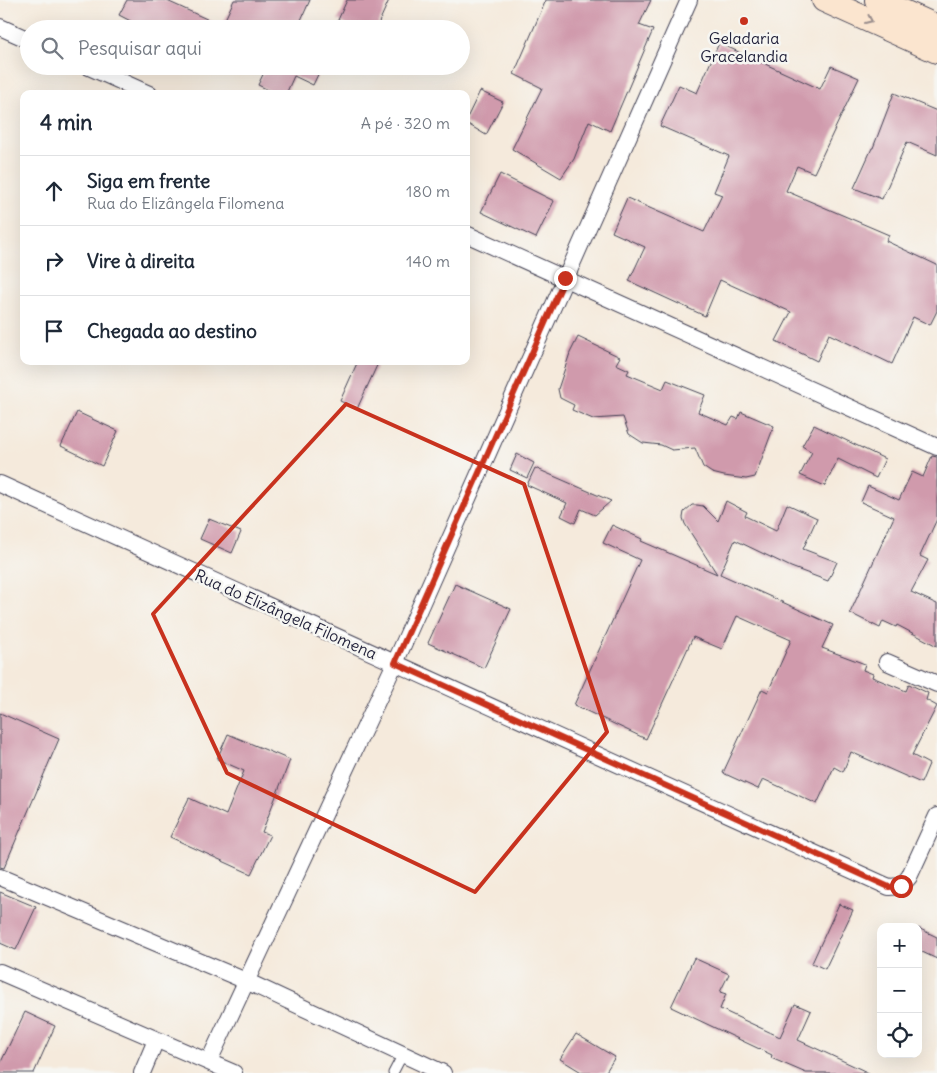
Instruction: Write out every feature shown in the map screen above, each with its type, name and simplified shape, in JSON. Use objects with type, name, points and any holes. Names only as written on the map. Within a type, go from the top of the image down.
[{"type":"main road","points":[[824,0],[937,51]]},
{"type":"main road","points":[[877,0],[937,27]]},
{"type":"street","points":[[209,1061],[395,663],[689,0]]},
{"type":"street","points":[[0,28],[20,36]]},
{"type":"street","points":[[107,75],[140,90]]},
{"type":"street","points":[[470,236],[937,447]]},
{"type":"street","name":"Rua do Elizângela Filomena","points":[[0,484],[889,887],[901,886],[909,877],[937,816]]},
{"type":"street","points":[[886,662],[937,684]]},
{"type":"street","points":[[0,877],[246,981],[443,1073]]},
{"type":"street","points":[[0,972],[234,1073]]},
{"type":"street","points":[[142,1073],[156,1040]]},
{"type":"lane","points":[[393,1073],[403,1054]]},
{"type":"highlighted area","points":[[346,404],[524,484],[607,732],[475,892],[227,773],[153,614]]},
{"type":"building","points":[[127,0],[165,0],[209,20],[129,20],[119,15]]},
{"type":"building","points":[[234,0],[310,0],[301,20],[225,20]]},
{"type":"building","points":[[347,0],[389,0],[380,20],[338,20]]},
{"type":"building","points":[[546,0],[651,0],[639,25],[653,30],[610,131],[589,121],[574,159],[561,178],[512,149],[542,88],[514,74]]},
{"type":"building","points":[[719,43],[820,89],[831,66],[859,78],[814,173],[797,166],[786,191],[889,235],[886,241],[937,265],[937,311],[930,325],[913,317],[892,364],[829,334],[817,361],[776,341],[791,312],[720,280],[705,316],[629,281],[645,247],[612,232],[627,198],[704,232],[722,195],[714,192],[729,156],[660,126],[679,85],[697,93]]},
{"type":"building","points":[[263,75],[318,75],[313,85],[294,76],[288,90],[269,90],[258,85]]},
{"type":"building","points":[[480,91],[503,102],[486,135],[470,125],[470,112]]},
{"type":"building","points":[[894,93],[937,111],[937,155],[907,142],[882,199],[854,188],[873,148]]},
{"type":"building","points":[[500,174],[554,201],[536,238],[481,212]]},
{"type":"building","points":[[578,337],[620,357],[616,364],[629,370],[627,374],[663,389],[667,380],[705,395],[698,412],[728,425],[733,417],[738,419],[741,412],[774,426],[755,477],[746,479],[712,473],[703,467],[695,448],[672,450],[661,445],[643,443],[629,434],[623,417],[593,419],[572,410],[574,405],[560,398],[558,389],[570,353]]},
{"type":"building","points":[[356,365],[377,365],[357,409],[340,401]]},
{"type":"building","points":[[77,412],[118,431],[102,466],[61,446]]},
{"type":"building","points":[[814,425],[885,459],[876,478],[838,459],[825,486],[800,475],[812,452],[802,446]]},
{"type":"building","points":[[517,454],[534,463],[527,478],[510,470]]},
{"type":"building","points":[[932,456],[937,457],[937,519],[920,556],[928,560],[911,592],[937,604],[937,646],[897,625],[896,627],[883,621],[880,628],[850,613],[894,517],[861,502],[868,486],[899,500],[912,472],[923,477]]},
{"type":"building","points":[[535,468],[611,501],[595,515],[581,509],[575,523],[561,516],[567,503],[527,485]]},
{"type":"building","points":[[726,501],[747,512],[745,516],[776,531],[787,504],[817,518],[803,549],[837,562],[828,581],[791,567],[735,540],[720,574],[833,625],[822,648],[865,664],[863,670],[873,674],[872,677],[906,691],[909,684],[928,693],[926,700],[937,706],[912,755],[929,764],[921,783],[851,752],[843,772],[834,767],[817,804],[763,779],[758,789],[723,773],[762,689],[768,692],[791,640],[737,616],[722,649],[693,637],[646,739],[574,705],[640,560],[603,543],[612,525],[642,539],[641,541],[717,574],[683,518],[684,512],[692,505],[697,505],[703,506],[718,521]]},
{"type":"building","points":[[209,519],[241,532],[232,553],[200,539]]},
{"type":"building","points":[[455,584],[511,609],[484,668],[428,643]]},
{"type":"building","points":[[0,713],[59,739],[4,868],[0,867]]},
{"type":"building","points":[[228,734],[290,760],[262,832],[270,835],[251,874],[170,837],[189,798],[226,815],[244,771],[217,759]]},
{"type":"building","points":[[0,892],[36,907],[16,950],[0,943]]},
{"type":"building","points":[[839,904],[853,910],[825,969],[812,963]]},
{"type":"building","points":[[922,930],[937,937],[937,959],[922,952]]},
{"type":"building","points":[[694,958],[729,974],[720,992],[726,994],[720,1009],[780,1037],[795,1004],[811,1011],[798,1040],[869,1073],[806,1073],[771,1058],[772,1055],[671,1007]]},
{"type":"building","points":[[25,1012],[55,1026],[34,1073],[0,1073],[0,1064]]},
{"type":"building","points":[[576,1034],[615,1057],[605,1073],[583,1073],[560,1059]]},
{"type":"place","name":"Geladaria Gracelandia","points":[[744,21]]},
{"type":"route","points":[[565,278],[395,663],[889,887],[901,886]]}]
